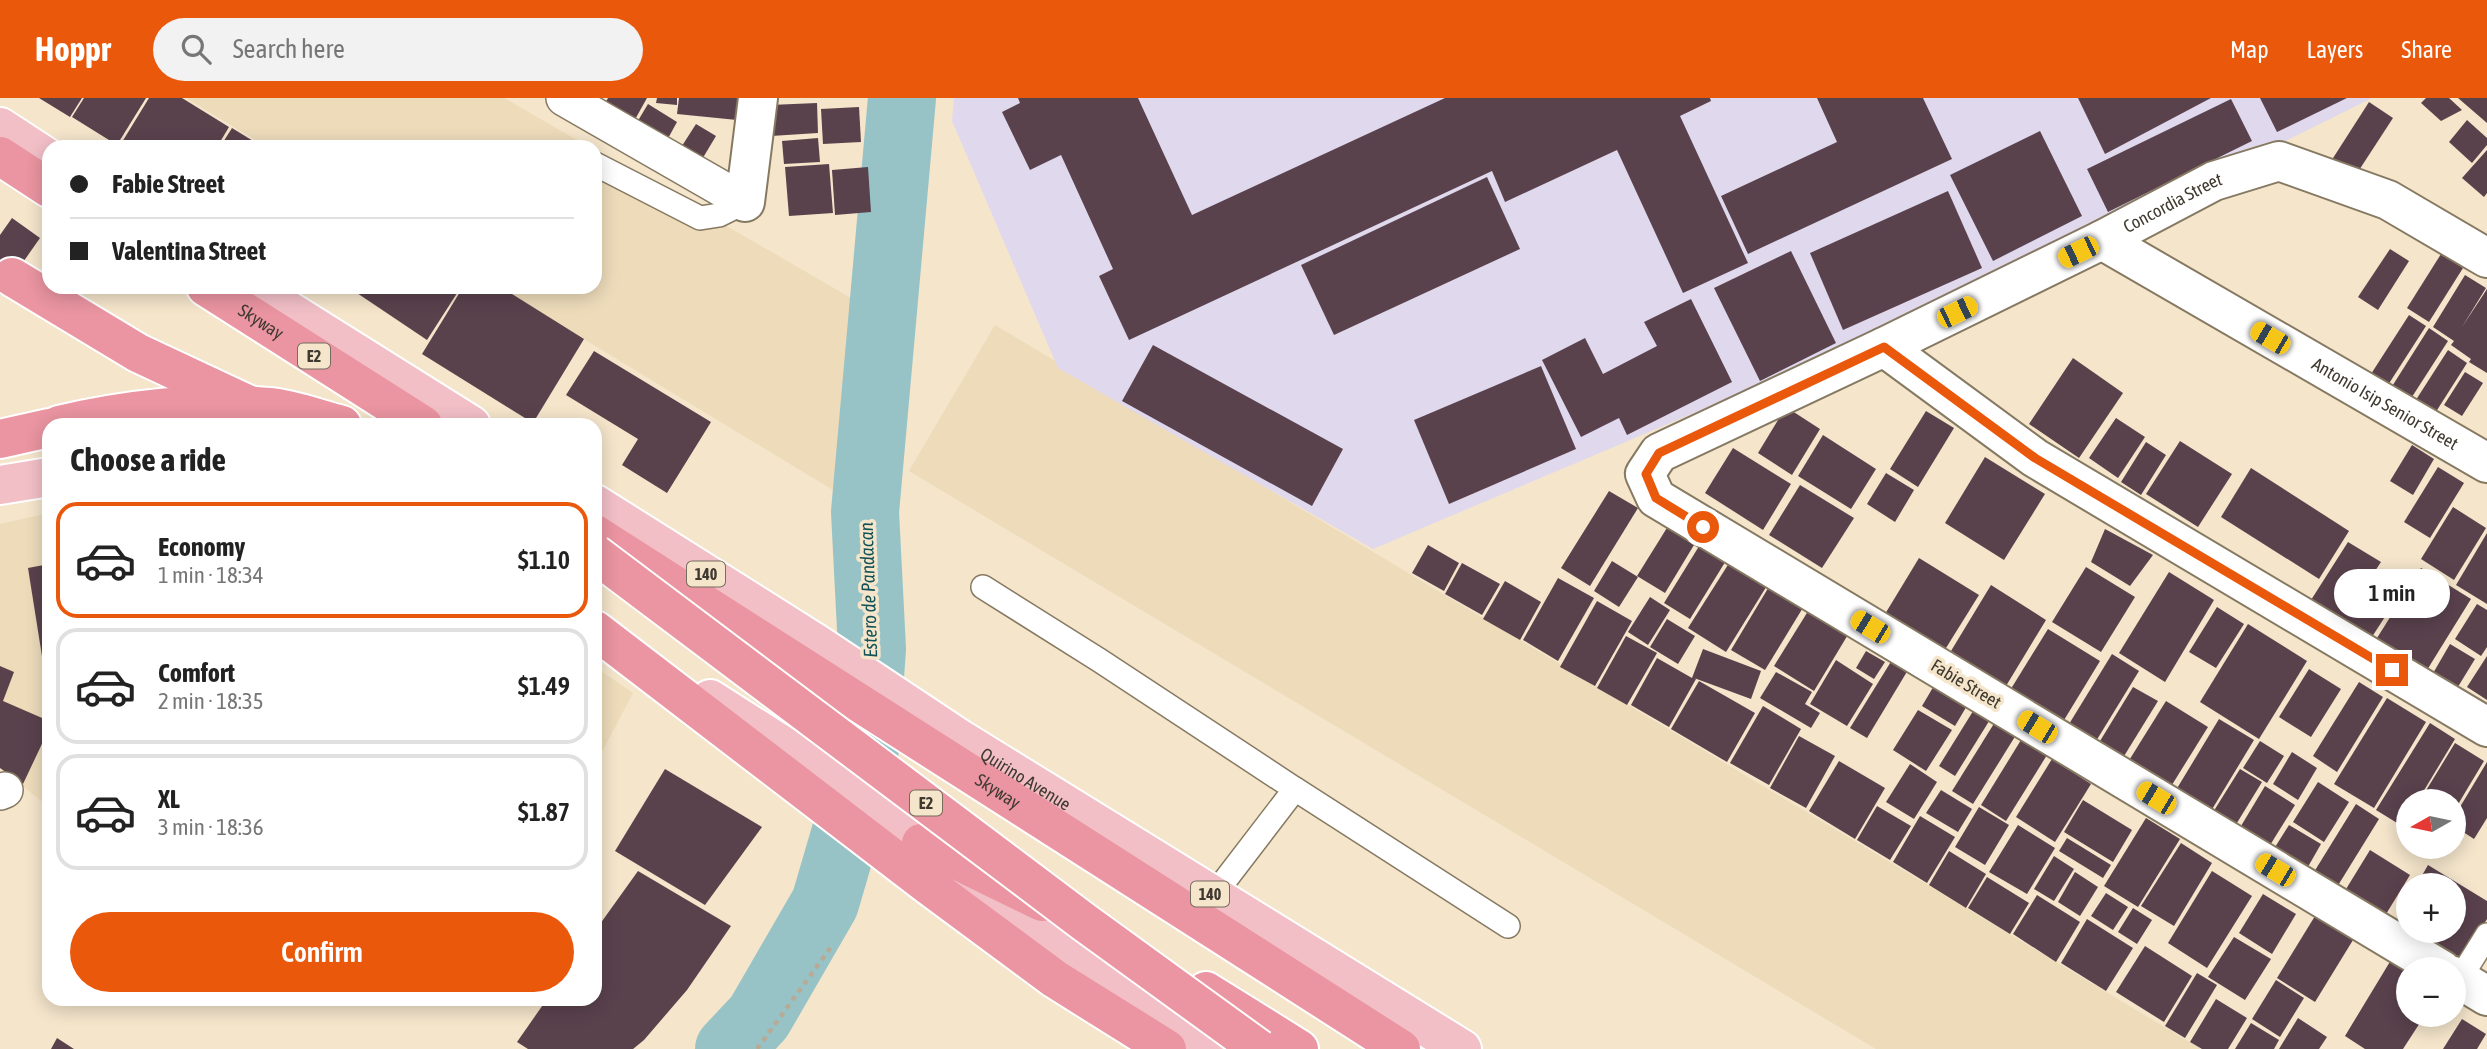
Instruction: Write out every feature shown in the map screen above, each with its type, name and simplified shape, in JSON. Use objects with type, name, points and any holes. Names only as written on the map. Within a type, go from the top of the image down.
[{"type":"highway","points":[[3,145],[42,181]]},
{"type":"highway","points":[[3,145],[42,192]]},
{"type":"highway","points":[[12,277],[138,353],[277,418]]},
{"type":"highway","name":"Skyway","points":[[196,294],[391,418]]},
{"type":"highway","name":"Skyway","points":[[217,294],[412,418]]},
{"type":"highway","points":[[88,418],[197,406],[270,407],[314,418]]},
{"type":"highway","points":[[0,439],[42,430]]},
{"type":"highway","name":"Skyway","points":[[602,538],[810,655],[1401,1049]]},
{"type":"highway","points":[[602,556],[810,655]]},
{"type":"highway","name":"E2","points":[[602,558],[1084,922],[1259,1049]]},
{"type":"highway","points":[[602,634],[1055,979],[1167,1049]]},
{"type":"highway","points":[[920,843],[1129,944],[1299,1049]]},
{"type":"main road","points":[[3,145],[42,157]]},
{"type":"main road","points":[[262,294],[460,418]]},
{"type":"main road","points":[[0,485],[42,478]]},
{"type":"main road","name":"Quirino Avenue","points":[[602,509],[810,655],[960,740],[1462,1049]]},
{"type":"main road","points":[[602,633],[790,750],[1079,960],[1218,1049]]},
{"type":"street","points":[[564,98],[746,202],[758,98]]},
{"type":"street","name":"Concordia Street","points":[[1646,474],[1659,453],[1884,347],[2102,240],[2214,181],[2279,161],[2388,200],[2487,258]]},
{"type":"street","name":"Antonio Isip Senior Street","points":[[2102,240],[2487,463]]},
{"type":"street","points":[[1884,347],[2035,458],[2487,727]]},
{"type":"street","name":"Fabie Street","points":[[1646,474],[1656,498],[2423,957]]},
{"type":"lane","points":[[602,168],[700,218],[719,215],[746,202]]},
{"type":"lane","points":[[983,587],[1508,926]]},
{"type":"lane","points":[[1213,896],[1295,789]]},
{"type":"lane","points":[[2466,971],[2487,935]]},
{"type":"path","points":[[757,1049],[831,947]]},
{"type":"shaded area","points":[[186,98],[504,98],[577,140],[255,140]]},
{"type":"shaded area","points":[[954,98],[2372,98],[1998,284],[1373,549],[1058,368],[952,121]]},
{"type":"shaded area","points":[[602,154],[870,309],[843,496],[510,294],[602,294]]},
{"type":"shaded area","points":[[995,325],[2201,1049],[1876,1049],[909,471]]},
{"type":"shaded area","points":[[42,515],[42,801],[0,768],[0,524]]},
{"type":"shaded area","points":[[602,672],[633,693],[602,752]]},
{"type":"building","points":[[39,98],[82,98],[70,117]]},
{"type":"building","points":[[84,98],[146,98],[120,140],[109,140],[72,117]]},
{"type":"building","points":[[149,98],[182,98],[229,127],[221,140],[123,140]]},
{"type":"building","points":[[608,98],[647,98],[633,123],[604,105]]},
{"type":"building","points":[[657,98],[677,98],[677,105],[656,103]]},
{"type":"building","points":[[679,98],[739,98],[737,120],[677,114]]},
{"type":"building","points":[[1018,98],[1138,98],[1192,215],[1445,98],[1710,98],[1711,101],[1680,116],[1748,263],[1683,293],[1617,150],[1505,202],[1492,171],[1129,340],[1099,276],[1113,269],[1061,155],[1030,170],[1002,112],[1020,103]]},
{"type":"building","points":[[1817,98],[1923,98],[1952,159],[1748,254],[1721,196],[1837,142]]},
{"type":"building","points":[[2078,98],[2211,98],[2105,154]]},
{"type":"building","points":[[2260,98],[2347,98],[2277,132]]},
{"type":"building","points":[[2426,98],[2449,98],[2462,110],[2441,121],[2421,103]]},
{"type":"building","points":[[2458,98],[2487,98],[2487,123]]},
{"type":"building","points":[[2231,99],[2252,141],[2108,212],[2087,169]]},
{"type":"building","points":[[2369,102],[2393,118],[2350,184],[2326,169]]},
{"type":"building","points":[[817,103],[818,133],[771,136],[770,105]]},
{"type":"building","points":[[648,104],[677,122],[666,142],[636,124]]},
{"type":"building","points":[[859,107],[861,142],[823,144],[821,109]]},
{"type":"building","points":[[2467,120],[2487,138],[2487,145],[2472,163],[2449,142]]},
{"type":"building","points":[[696,124],[716,136],[701,161],[680,149]]},
{"type":"building","points":[[232,128],[252,140],[224,140]]},
{"type":"building","points":[[2040,131],[2082,216],[1993,261],[1950,175]]},
{"type":"building","points":[[818,138],[820,162],[784,164],[782,141]]},
{"type":"building","points":[[2487,150],[2487,193],[2484,197],[2462,178]]},
{"type":"building","points":[[829,164],[833,213],[789,216],[785,167]]},
{"type":"building","points":[[868,167],[871,212],[835,215],[832,170]]},
{"type":"building","points":[[1487,177],[1520,249],[1334,335],[1301,265]]},
{"type":"building","points":[[1948,191],[1982,268],[1843,330],[1810,253]]},
{"type":"building","points":[[12,218],[40,238],[0,295],[0,235]]},
{"type":"building","points":[[2390,249],[2409,261],[2378,310],[2358,297]]},
{"type":"building","points":[[1791,251],[1836,343],[1760,381],[1714,288]]},
{"type":"building","points":[[2441,254],[2463,268],[2429,322],[2407,308]]},
{"type":"building","points":[[2465,275],[2486,288],[2462,327],[2487,289],[2487,373],[2469,362],[2471,359],[2451,345],[2454,341],[2433,327]]},
{"type":"building","points":[[358,294],[457,294],[427,340]]},
{"type":"building","points":[[459,294],[512,294],[584,339],[536,418],[525,418],[422,354]]},
{"type":"building","points":[[1691,299],[1732,382],[1627,435],[1619,418],[1581,437],[1542,360],[1585,338],[1603,374],[1657,346],[1644,322]]},
{"type":"building","points":[[2409,315],[2426,326],[2388,385],[2371,374]]},
{"type":"building","points":[[2429,328],[2448,341],[2410,400],[2391,388]]},
{"type":"building","points":[[1153,345],[1343,449],[1312,506],[1122,401]]},
{"type":"building","points":[[2448,350],[2467,363],[2432,418],[2412,406]]},
{"type":"building","points":[[594,351],[711,422],[667,493],[622,465],[638,439],[566,395]]},
{"type":"building","points":[[2073,358],[2123,393],[2079,458],[2029,424]]},
{"type":"building","points":[[1541,366],[1576,449],[1449,504],[1414,420]]},
{"type":"building","points":[[2465,372],[2483,383],[2462,416],[2444,405]]},
{"type":"building","points":[[1786,407],[1820,429],[1792,475],[1758,453]]},
{"type":"building","points":[[1926,411],[1954,428],[1918,487],[1890,469]]},
{"type":"building","points":[[2116,418],[2145,437],[2118,478],[2089,458]]},
{"type":"building","points":[[1823,435],[1876,469],[1851,509],[1798,476]]},
{"type":"building","points":[[2180,441],[2232,474],[2198,527],[2146,494]]},
{"type":"building","points":[[2146,442],[2166,455],[2141,495],[2121,482]]},
{"type":"building","points":[[2412,445],[2434,459],[2413,495],[2390,481]]},
{"type":"building","points":[[1733,448],[1791,484],[1763,530],[1705,493]]},
{"type":"building","points":[[1985,457],[2045,494],[2004,560],[1945,523]]},
{"type":"building","points":[[2438,467],[2464,483],[2430,538],[2404,522]]},
{"type":"building","points":[[2251,468],[2349,531],[2319,579],[2221,517]]},
{"type":"building","points":[[1886,473],[1914,490],[1895,522],[1867,504]]},
{"type":"building","points":[[1800,485],[1854,518],[1822,568],[1769,535]]},
{"type":"building","points":[[1609,491],[1638,508],[1590,586],[1561,568]]},
{"type":"building","points":[[2453,507],[2486,528],[2454,580],[2421,559]]},
{"type":"building","points":[[1670,523],[1697,540],[1665,593],[1637,576]]},
{"type":"building","points":[[2105,529],[2153,555],[2130,586],[2091,562]]},
{"type":"building","points":[[2487,533],[2487,604],[2456,585]]},
{"type":"building","points":[[2348,542],[2381,562],[2375,571],[2403,589],[2368,643],[2338,617],[2311,600]]},
{"type":"building","points":[[1701,543],[1727,559],[1690,619],[1664,603]]},
{"type":"building","points":[[1428,545],[1459,563],[1444,591],[1412,573]]},
{"type":"building","points":[[1919,558],[1979,595],[1941,656],[1882,619]]},
{"type":"building","points":[[1731,560],[1768,584],[1726,652],[1688,628]]},
{"type":"building","points":[[1612,561],[1638,577],[1619,607],[1594,591]]},
{"type":"building","points":[[1462,563],[1500,584],[1482,615],[1445,594]]},
{"type":"building","points":[[42,565],[42,656],[28,568]]},
{"type":"building","points":[[2086,567],[2135,597],[2101,652],[2052,622]]},
{"type":"building","points":[[2421,568],[2471,599],[2427,670],[2377,638]]},
{"type":"building","points":[[2169,572],[2214,600],[2165,682],[2119,653]]},
{"type":"building","points":[[1558,578],[1594,598],[1558,661],[1523,640]]},
{"type":"building","points":[[1505,581],[1541,602],[1520,640],[1483,619]]},
{"type":"building","points":[[1770,585],[1804,606],[1765,670],[1731,650]]},
{"type":"building","points":[[1991,585],[2046,620],[2006,686],[1951,651]]},
{"type":"building","points":[[1650,597],[1670,610],[1648,645],[1628,632]]},
{"type":"building","points":[[1597,601],[1632,621],[1595,686],[1560,667]]},
{"type":"building","points":[[2477,604],[2487,610],[2487,647],[2481,656],[2455,639]]},
{"type":"building","points":[[2217,607],[2244,624],[2216,668],[2189,652]]},
{"type":"building","points":[[1810,608],[1849,633],[1814,691],[1774,666]]},
{"type":"building","points":[[1667,619],[1695,636],[1678,664],[1650,647]]},
{"type":"building","points":[[2248,624],[2307,661],[2259,739],[2200,702]]},
{"type":"building","points":[[2048,629],[2100,661],[2061,725],[2009,692]]},
{"type":"building","points":[[1626,636],[1657,653],[1627,705],[1597,688]]},
{"type":"building","points":[[2450,644],[2475,659],[2456,690],[2432,675]]},
{"type":"building","points":[[1703,649],[1761,671],[1751,699],[1694,678],[1696,679],[1669,727],[1631,705],[1657,658],[1692,678]]},
{"type":"building","points":[[1866,651],[1885,662],[1874,679],[1856,668]]},
{"type":"building","points":[[2112,654],[2139,671],[2093,746],[2066,729]]},
{"type":"building","points":[[2487,656],[2487,700],[2467,687]]},
{"type":"building","points":[[1836,660],[1873,684],[1847,726],[1810,704]]},
{"type":"building","points":[[1892,660],[1908,670],[1867,738],[1850,728]]},
{"type":"building","points":[[0,666],[14,672],[3,701],[42,718],[42,744],[23,784],[0,768]]},
{"type":"building","points":[[2309,669],[2341,689],[2311,737],[2279,717]]},
{"type":"building","points":[[1776,672],[1812,692],[1805,704],[1820,713],[1811,728],[1760,698]]},
{"type":"building","points":[[1699,681],[1755,713],[1727,762],[1671,729]]},
{"type":"building","points":[[2359,682],[2383,697],[2337,772],[2313,756]]},
{"type":"building","points":[[1935,684],[1968,704],[1955,726],[1922,706]]},
{"type":"building","points":[[2133,687],[2158,701],[2121,761],[2097,746]]},
{"type":"building","points":[[2387,698],[2426,722],[2374,808],[2334,784]]},
{"type":"building","points":[[2166,701],[2208,727],[2170,788],[2128,762]]},
{"type":"building","points":[[1763,706],[1801,729],[1769,785],[1730,763]]},
{"type":"building","points":[[1975,708],[1991,718],[1955,776],[1939,766]]},
{"type":"building","points":[[1918,710],[1952,730],[1926,771],[1893,750]]},
{"type":"building","points":[[2219,719],[2254,740],[2208,816],[2173,795]]},
{"type":"building","points":[[1995,722],[2016,735],[1973,804],[1952,791]]},
{"type":"building","points":[[2430,723],[2455,739],[2425,789],[2396,789],[2396,822],[2376,810]]},
{"type":"building","points":[[1799,736],[1835,756],[1806,808],[1770,788]]},
{"type":"building","points":[[2021,740],[2047,755],[2006,821],[1981,805]]},
{"type":"building","points":[[2260,741],[2284,756],[2267,783],[2243,768]]},
{"type":"building","points":[[2455,743],[2484,761],[2466,791],[2427,789]]},
{"type":"building","points":[[2292,752],[2317,768],[2298,800],[2273,784]]},
{"type":"building","points":[[2052,759],[2091,784],[2055,842],[2016,817]]},
{"type":"building","points":[[1839,761],[1885,788],[1855,839],[1809,811]]},
{"type":"building","points":[[2487,762],[2487,818],[2474,839],[2466,834],[2466,797]]},
{"type":"building","points":[[1910,764],[1937,782],[1914,819],[1886,802]]},
{"type":"building","points":[[665,769],[762,827],[705,905],[615,851]]},
{"type":"building","points":[[2240,769],[2262,782],[2232,831],[2210,817]]},
{"type":"building","points":[[2318,782],[2349,802],[2324,842],[2293,822]]},
{"type":"building","points":[[2265,786],[2295,805],[2267,850],[2238,831]]},
{"type":"building","points":[[1941,790],[1972,809],[1958,832],[1926,813]]},
{"type":"building","points":[[2083,800],[2132,830],[2113,862],[2064,832]]},
{"type":"building","points":[[2356,804],[2379,819],[2337,887],[2314,872]]},
{"type":"building","points":[[1877,806],[1911,826],[1890,860],[1857,840]]},
{"type":"building","points":[[1979,807],[2009,825],[1985,865],[1955,847]]},
{"type":"building","points":[[1920,816],[1955,837],[1927,883],[1893,862]]},
{"type":"building","points":[[2146,818],[2180,839],[2138,907],[2104,886]]},
{"type":"building","points":[[2018,825],[2055,848],[2027,894],[1989,872]]},
{"type":"building","points":[[2289,825],[2321,844],[2305,872],[2272,852]]},
{"type":"building","points":[[2067,838],[2111,865],[2103,878],[2059,851]]},
{"type":"building","points":[[2181,843],[2212,863],[2174,926],[2141,906]]},
{"type":"building","points":[[2370,850],[2407,873],[2396,873],[2396,898],[2383,919],[2343,894]]},
{"type":"building","points":[[1949,851],[1986,874],[1966,908],[1929,885]]},
{"type":"building","points":[[2054,856],[2074,869],[2054,901],[2034,889]]},
{"type":"building","points":[[2428,865],[2441,873],[2423,873]]},
{"type":"building","points":[[638,871],[731,926],[687,990],[633,1049],[528,1049],[517,1042],[542,1006],[602,1006],[602,921]]},
{"type":"building","points":[[2212,871],[2252,896],[2207,968],[2168,943]]},
{"type":"building","points":[[2075,872],[2098,887],[2080,916],[2058,902]]},
{"type":"building","points":[[1987,877],[2029,903],[2010,934],[1968,908]]},
{"type":"building","points":[[2466,888],[2487,901],[2487,919],[2463,957],[2437,943],[2466,943]]},
{"type":"building","points":[[2106,893],[2128,907],[2113,930],[2091,916]]},
{"type":"building","points":[[2263,894],[2296,914],[2272,954],[2239,933]]},
{"type":"building","points":[[2037,895],[2080,922],[2056,962],[2013,934]]},
{"type":"building","points":[[2133,908],[2152,920],[2137,944],[2118,932]]},
{"type":"building","points":[[2315,916],[2353,940],[2315,1002],[2277,978]]},
{"type":"building","points":[[2087,919],[2133,948],[2106,991],[2061,963]]},
{"type":"building","points":[[2234,937],[2271,959],[2245,1000],[2208,977]]},
{"type":"building","points":[[2145,946],[2192,976],[2164,1022],[2116,992]]},
{"type":"building","points":[[2391,960],[2396,963],[2396,1027],[2417,1027],[2403,1049],[2365,1049],[2345,1036]]},
{"type":"building","points":[[2197,973],[2217,985],[2185,1038],[2165,1026]]},
{"type":"building","points":[[2276,980],[2304,998],[2280,1037],[2252,1019]]},
{"type":"building","points":[[2216,999],[2247,1018],[2228,1049],[2202,1049],[2190,1042]]},
{"type":"building","points":[[2298,1018],[2327,1037],[2319,1049],[2279,1049]]},
{"type":"building","points":[[2466,1022],[2486,1034],[2477,1049],[2443,1049],[2457,1027],[2466,1027]]},
{"type":"building","points":[[2251,1023],[2279,1040],[2274,1049],[2235,1049]]},
{"type":"building","points":[[57,1038],[74,1049],[51,1049]]},
{"type":"waterway","name":"Estero de Pandacan","points":[[729,1049],[759,1017],[825,903],[863,773],[872,649],[865,512],[902,98]]},
{"type":"route","points":[[1703,527],[1656,498],[1646,474],[1659,453],[1884,347],[2035,458],[2392,670]]}]
